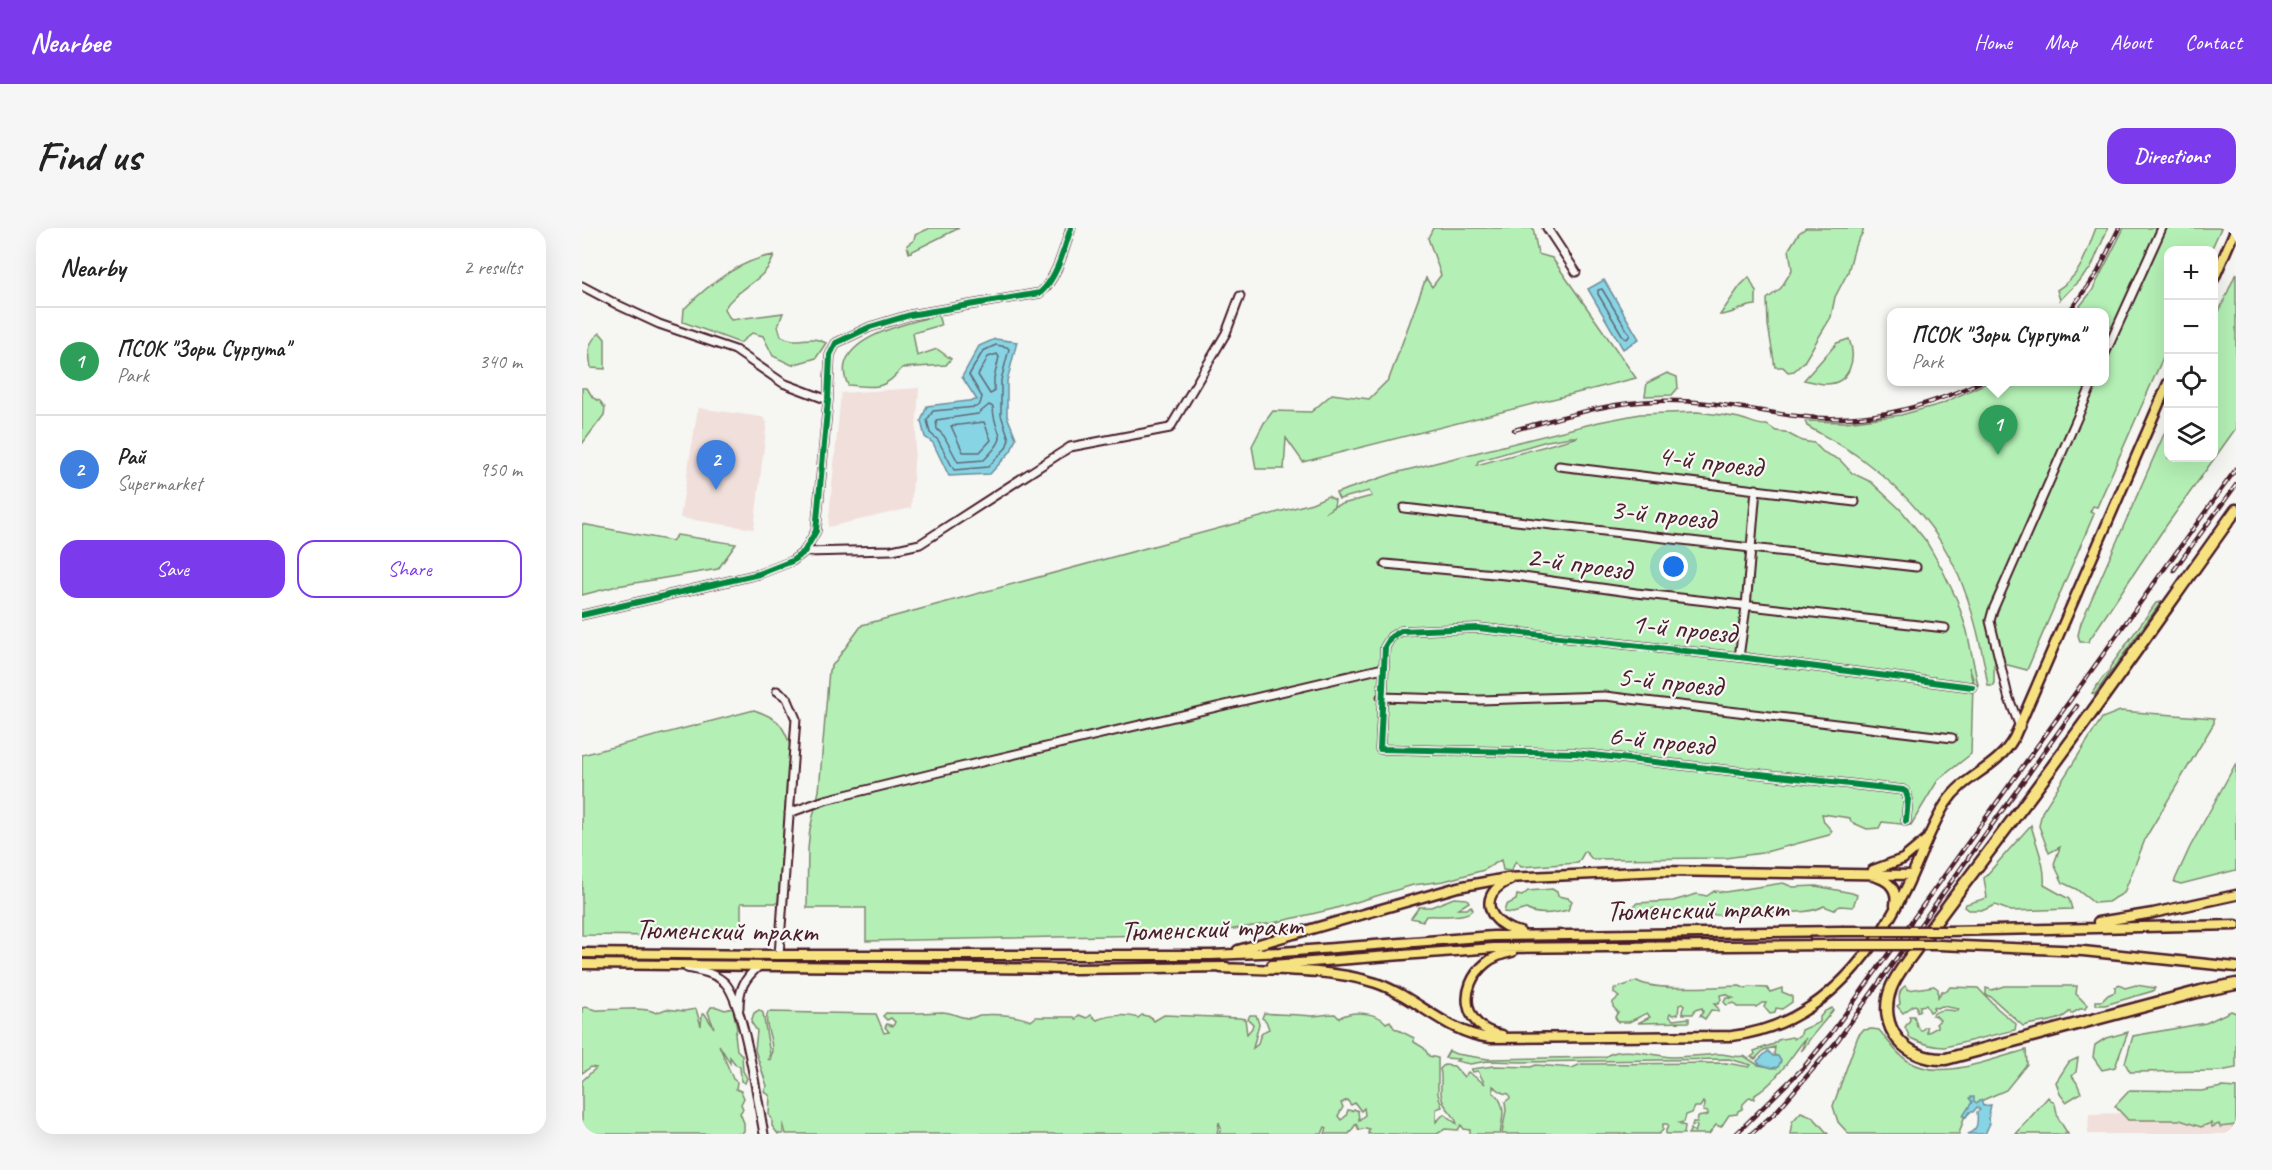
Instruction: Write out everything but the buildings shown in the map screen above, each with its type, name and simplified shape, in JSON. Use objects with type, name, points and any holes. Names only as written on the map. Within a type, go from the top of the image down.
[{"type":"highway","points":[[2236,510],[2066,748],[1896,978],[1891,987],[1888,1007],[1895,1035],[1907,1049],[1925,1058],[1946,1059],[2201,991],[2236,984]]},
{"type":"main road","points":[[2218,270],[2236,228]]},
{"type":"main road","points":[[1221,968],[1308,972],[1361,980],[1387,988],[1461,1032],[1490,1038],[1708,1037],[1745,1034],[1775,1026],[1804,1013],[1829,994],[1853,969],[1894,911],[1951,797],[1968,780],[2000,757],[2020,727],[2164,395]]},
{"type":"main road","points":[[1855,873],[1893,864],[1912,854],[1929,837]]},
{"type":"main road","points":[[1211,955],[1259,945],[1458,887],[1528,876],[1662,871],[1912,875]]},
{"type":"main road","points":[[1855,873],[1876,877],[1892,886],[1896,900],[1894,911]]},
{"type":"main road","points":[[1528,876],[1511,880],[1497,887],[1490,900],[1490,907],[1494,918],[1505,927],[1535,935]]},
{"type":"main road","points":[[2062,927],[2153,913],[2236,895]]},
{"type":"main road","points":[[2062,927],[2236,925]]},
{"type":"main road","name":"Тюменский тракт","points":[[582,953],[1211,955],[1282,952],[1464,937],[1947,931],[2062,927]]},
{"type":"main road","name":"Тюменский тракт","points":[[582,964],[1074,969],[1221,968],[1438,951],[1833,945],[2037,947],[2170,960]]},
{"type":"main road","points":[[1526,1038],[1496,1034],[1478,1024],[1469,1011],[1467,998],[1477,972],[1490,959],[1535,948]]},
{"type":"main road","points":[[2170,960],[2236,963]]},
{"type":"main road","points":[[2170,960],[2236,967]]},
{"type":"street","points":[[582,615],[759,574],[786,564],[804,552],[816,531],[830,355],[834,346],[839,341],[870,327],[910,315],[1040,293],[1047,287],[1063,254],[1071,228]]},
{"type":"street","points":[[1546,228],[1576,272]]},
{"type":"street","points":[[2109,345],[2162,228]]},
{"type":"street","points":[[582,286],[658,324],[735,350],[783,383],[828,400]]},
{"type":"street","points":[[804,552],[907,548],[935,535],[1070,447],[1170,428],[1226,333],[1240,296]]},
{"type":"street","points":[[2020,727],[2008,696],[1990,621],[2091,386]]},
{"type":"street","name":"4-й проезд","points":[[1558,466],[1855,502]]},
{"type":"street","points":[[1738,657],[1746,607],[1756,489]]},
{"type":"street","name":"3-й проезд","points":[[1404,508],[1916,567]]},
{"type":"street","name":"2-й проезд","points":[[1385,564],[1516,576],[1746,607],[1945,628]]},
{"type":"street","name":"1-й проезд","points":[[1383,668],[1385,647],[1391,637],[1401,632],[1478,628],[1738,657],[1972,687]]},
{"type":"street","points":[[789,813],[825,800],[1383,668],[1382,697]]},
{"type":"street","points":[[777,691],[787,698],[796,720],[779,955]]},
{"type":"street","name":"5-й проезд","points":[[1382,697],[1480,700],[1605,696],[1952,738]]},
{"type":"street","name":"6-й проезд","points":[[1382,697],[1380,749],[1575,753],[1903,790],[1908,799],[1906,821]]},
{"type":"street","points":[[676,965],[704,971],[718,977],[731,990],[750,1061],[764,1134]]},
{"type":"street","points":[[738,1010],[742,984],[758,967]]},
{"type":"shaded area","points":[[919,388],[911,508],[828,527],[841,393]]},
{"type":"shaded area","points":[[698,408],[762,417],[767,422],[754,529],[680,518]]},
{"type":"shaded area","points":[[2236,1110],[2236,1134],[2088,1134],[2089,1114]]},
{"type":"green space","points":[[930,228],[959,228],[909,253],[907,245],[914,240],[915,235]]},
{"type":"green space","points":[[1433,228],[1533,228],[1538,254],[1552,258],[1636,378],[1303,462],[1286,438],[1284,469],[1256,469],[1252,446],[1273,411],[1311,412],[1332,394],[1369,399],[1389,379],[1426,278],[1432,287],[1441,275],[1428,238]]},
{"type":"green space","points":[[1806,228],[1863,228],[1863,232],[1855,246],[1848,272],[1835,297],[1831,317],[1804,362],[1794,371],[1788,372],[1783,367],[1775,367],[1768,325],[1767,299],[1781,288],[1792,270],[1789,249],[1799,233]]},
{"type":"green space","points":[[2096,228],[2108,228],[2091,268],[2060,300],[2057,290],[2066,284],[2078,270]]},
{"type":"green space","points":[[2124,228],[2221,228],[2213,246],[2164,246],[2164,355],[2097,507],[2093,506],[2090,512],[2094,514],[2027,670],[2004,664],[1994,665],[1994,686],[1988,686],[1974,618],[1951,559],[1935,532],[1915,507],[1891,483],[1856,455],[1807,426],[1805,421],[1846,422],[1901,415],[1941,404],[1979,386],[2109,386],[2109,308],[2078,308],[2092,291]]},
{"type":"green space","points":[[774,255],[759,278],[736,295],[724,309],[731,320],[783,313],[778,326],[781,336],[793,340],[813,339],[826,343],[816,358],[792,365],[773,356],[763,336],[752,333],[740,343],[683,322],[684,309],[703,291],[737,268]]},
{"type":"green space","points":[[2236,273],[2236,428],[2218,453],[2218,354],[2218,314]]},
{"type":"green space","points":[[1749,277],[1756,292],[1756,305],[1720,315],[1740,286]]},
{"type":"green space","points":[[938,315],[941,325],[913,333],[917,356],[937,349],[951,359],[946,365],[902,368],[890,381],[878,386],[848,385],[844,369],[849,356],[859,345],[891,329]]},
{"type":"green space","points":[[600,333],[605,339],[605,369],[591,368],[590,363],[590,345]]},
{"type":"green space","points":[[1849,339],[1851,362],[1849,369],[1840,380],[1824,384],[1804,380],[1837,343]]},
{"type":"green space","points":[[1667,373],[1677,377],[1678,388],[1672,395],[1645,396],[1647,383]]},
{"type":"green space","points":[[582,388],[587,388],[593,398],[600,401],[605,408],[604,415],[582,444]]},
{"type":"green space","points":[[1697,412],[1728,416],[1767,425],[1802,441],[1814,443],[1823,452],[1840,460],[1852,473],[1871,482],[1901,510],[1926,541],[1957,600],[1967,631],[1978,685],[1975,685],[1969,667],[1973,683],[1971,754],[1938,780],[1911,825],[1882,822],[1879,828],[1867,829],[1851,822],[1850,818],[1822,814],[1824,822],[1832,831],[1829,835],[1762,853],[1725,858],[1592,859],[1585,851],[1578,863],[1521,867],[1516,861],[1511,871],[1503,870],[1501,860],[1484,870],[1444,881],[1413,885],[1333,909],[1273,923],[1201,934],[866,941],[866,908],[807,908],[808,849],[819,791],[829,670],[862,625],[1312,503],[1328,496],[1335,500],[1334,506],[1325,513],[1335,506],[1372,496],[1369,491],[1339,499],[1336,493],[1395,473],[1599,422],[1640,414]],"holes":[[[1578,437],[1477,465],[1478,461],[1547,441]]]},
{"type":"green space","points":[[2164,434],[2164,462],[2212,462],[2088,642],[2080,642],[2078,635],[2081,623]]},
{"type":"green space","points":[[582,524],[672,541],[677,535],[736,544],[718,569],[617,586],[582,595]]},
{"type":"green space","points":[[2161,602],[2095,694],[2092,693],[2156,603]]},
{"type":"green space","points":[[754,710],[778,722],[790,745],[778,903],[741,903],[741,937],[582,935],[582,755]]},
{"type":"green space","points":[[2120,711],[2214,718],[2214,723],[2146,837],[2124,893],[2108,902],[2094,903],[2076,889],[2063,883],[2054,864],[2060,847],[2049,853],[2039,826],[2042,812],[2102,718]]},
{"type":"green space","points":[[2236,763],[2236,870],[2181,884],[2174,882],[2190,847]]},
{"type":"green space","points":[[2031,825],[2042,862],[2044,885],[2069,899],[2072,909],[2011,911],[1995,905],[1984,910],[1969,910],[1965,907],[1966,904],[1987,898],[1984,878]]},
{"type":"green space","points":[[1783,883],[1793,887],[1816,886],[1857,895],[1853,907],[1840,906],[1834,910],[1824,906],[1811,911],[1766,913],[1762,910],[1757,913],[1732,916],[1702,911],[1699,915],[1691,911],[1679,914],[1677,911],[1670,910],[1665,913],[1657,912],[1654,908],[1644,913],[1637,912],[1634,906],[1637,903],[1673,901],[1697,894],[1707,896],[1714,891],[1725,892]]},
{"type":"green space","points":[[1552,889],[1557,892],[1558,896],[1572,901],[1568,910],[1547,913],[1536,913],[1526,909],[1513,913],[1504,912],[1506,905],[1516,900],[1517,895],[1522,896],[1528,891]]},
{"type":"green space","points":[[1454,898],[1467,899],[1469,902],[1458,909],[1467,909],[1471,906],[1473,910],[1457,916],[1426,916],[1423,921],[1411,918],[1419,907],[1431,907]]},
{"type":"green space","points":[[1637,981],[1671,987],[1767,988],[1770,992],[1782,988],[1782,992],[1792,996],[1792,1002],[1782,1009],[1776,1008],[1775,1013],[1770,1014],[1764,1007],[1766,1003],[1756,1007],[1737,1007],[1734,1003],[1726,1005],[1724,1002],[1726,998],[1733,998],[1726,994],[1720,995],[1721,1000],[1718,1004],[1714,1004],[1718,1011],[1711,1010],[1705,1019],[1700,1016],[1703,1012],[1702,1008],[1695,1010],[1693,1014],[1683,1014],[1682,1004],[1679,1005],[1678,1014],[1670,1013],[1669,1016],[1673,1020],[1689,1018],[1689,1022],[1638,1023],[1650,1017],[1647,1013],[1629,1022],[1618,1022],[1615,1017],[1618,1012],[1613,1007],[1613,1002],[1619,997],[1614,993],[1614,989]]},
{"type":"green space","points":[[2119,985],[2125,988],[2136,985],[2155,988],[2153,991],[2105,1005],[2096,1005],[2096,1001],[2102,1001],[2115,992],[2115,987]]},
{"type":"green space","points":[[1905,986],[1909,990],[1934,986],[1938,989],[1938,997],[1942,991],[1947,991],[1950,987],[1978,988],[2016,1024],[2015,1030],[1945,1047],[1914,1040],[1910,1038],[1905,1027],[1910,1020],[1909,1016],[1914,1016],[1921,1031],[1927,1027],[1927,1033],[1938,1027],[1936,1024],[1940,1020],[1932,1015],[1938,1011],[1958,1011],[1959,1009],[1942,1006],[1933,1007],[1934,1010],[1930,1012],[1926,1005],[1920,1006],[1917,1012],[1917,1006],[1914,1005],[1903,1013],[1897,1006],[1900,1004],[1900,992]]},
{"type":"green space","points":[[2004,986],[2077,986],[2076,994],[2087,1005],[2085,1009],[2071,1014],[2070,1011],[2054,1020],[2023,1026],[1986,995],[1986,988],[1992,990]]},
{"type":"green space","points":[[711,1007],[725,1010],[733,1008],[737,1029],[735,1034],[737,1050],[742,1055],[743,1071],[747,1078],[745,1083],[741,1081],[740,1066],[736,1065],[730,1057],[730,1063],[719,1045],[733,1079],[737,1082],[736,1089],[741,1091],[744,1098],[741,1104],[743,1109],[740,1113],[744,1131],[741,1134],[582,1134],[582,1081],[596,1068],[591,1067],[582,1073],[582,1008],[595,1010],[629,1009],[656,1013],[666,1009],[684,1011],[696,1009],[701,1026],[702,1014],[705,1014],[714,1028],[708,1012]]},
{"type":"green space","points":[[1832,1008],[1833,1010],[1804,1048],[1801,1051],[1806,1038],[1783,1069],[1755,1095],[1754,1099],[1750,1097],[1737,1114],[1729,1115],[1721,1127],[1716,1125],[1709,1134],[1688,1134],[1691,1129],[1695,1132],[1696,1125],[1692,1126],[1693,1122],[1697,1122],[1698,1117],[1708,1115],[1708,1112],[1703,1111],[1705,1105],[1703,1102],[1700,1107],[1695,1107],[1692,1113],[1686,1115],[1684,1122],[1679,1123],[1685,1126],[1684,1134],[1666,1134],[1669,1126],[1663,1124],[1663,1130],[1659,1134],[1502,1134],[1505,1102],[1510,1098],[1509,1094],[1493,1086],[1493,1092],[1502,1106],[1500,1134],[1470,1134],[1470,1130],[1464,1129],[1461,1125],[1458,1130],[1445,1129],[1437,1134],[1368,1134],[1369,1129],[1359,1130],[1356,1124],[1349,1134],[1325,1134],[1327,1128],[1325,1127],[1322,1134],[1219,1134],[1221,1128],[1219,1122],[1217,1134],[786,1134],[783,1123],[783,1134],[778,1134],[772,1126],[772,1119],[769,1115],[770,1096],[764,1091],[767,1086],[755,1050],[757,1031],[751,1022],[754,1013],[759,1010],[763,1013],[770,1054],[768,1059],[770,1060],[772,1047],[767,1023],[768,1012],[876,1014],[884,1033],[889,1032],[885,1027],[887,1024],[893,1026],[895,1022],[883,1016],[886,1013],[942,1012],[967,1018],[999,1015],[1031,1021],[1036,1017],[1074,1017],[1076,1019],[1079,1015],[1087,1018],[1091,1015],[1097,1020],[1117,1016],[1138,1018],[1142,1015],[1151,1017],[1154,1021],[1164,1015],[1239,1018],[1245,1019],[1247,1034],[1253,1024],[1248,1019],[1250,1015],[1256,1015],[1259,1024],[1253,1048],[1258,1044],[1263,1033],[1269,1029],[1262,1018],[1264,1013],[1311,1016],[1335,1014],[1339,1018],[1357,1013],[1371,1014],[1386,1023],[1390,1021],[1394,1028],[1414,1038],[1414,1042],[1424,1048],[1429,1056],[1438,1058],[1438,1094],[1442,1107],[1436,1109],[1436,1122],[1444,1114],[1457,1124],[1442,1099],[1440,1069],[1444,1065],[1454,1066],[1464,1077],[1468,1072],[1485,1084],[1478,1071],[1473,1072],[1471,1069],[1536,1065],[1572,1068],[1581,1064],[1726,1063],[1749,1067],[1751,1065],[1729,1059],[1488,1061],[1470,1064],[1456,1061],[1459,1059],[1445,1058],[1449,1051],[1488,1059],[1605,1057],[1612,1053],[1629,1051],[1674,1057],[1720,1054],[1744,1056],[1758,1065],[1777,1068],[1780,1061],[1774,1054],[1775,1047],[1764,1050],[1755,1059],[1751,1057],[1755,1054],[1754,1051],[1774,1044],[1778,1040],[1792,1037],[1794,1039],[1801,1034],[1802,1030],[1820,1022],[1820,1017]],"holes":[[[1347,1100],[1351,1105],[1355,1103],[1361,1111],[1364,1108],[1365,1115],[1359,1120],[1358,1111],[1348,1110],[1346,1116],[1341,1120],[1338,1116],[1343,1107],[1341,1103]]]},
{"type":"green space","points":[[2231,1011],[2236,1013],[2236,1068],[2220,1071],[2130,1072],[2125,1063],[2133,1036],[2206,1023]]},
{"type":"green space","points":[[1863,1030],[1879,1030],[1903,1058],[1921,1067],[1951,1069],[1966,1067],[2026,1050],[2027,1064],[2006,1090],[1983,1100],[1964,1118],[1959,1134],[1849,1134],[1838,1122],[1833,1106],[1858,1036]]},
{"type":"green space","points":[[2128,1032],[2115,1067],[2102,1070],[2093,1057],[2095,1045],[2106,1038]]},
{"type":"green space","points":[[2078,1058],[2076,1072],[2072,1076],[2081,1093],[2066,1102],[2056,1082],[2069,1062]]},
{"type":"green space","points":[[2222,1087],[2236,1088],[2236,1125],[2220,1127],[2219,1124],[2212,1127],[2211,1123],[2201,1127],[2180,1120],[2128,1120],[2115,1106],[2130,1090],[2201,1091]]},
{"type":"green space","points":[[2048,1097],[2055,1104],[2058,1118],[2068,1134],[2016,1134]]},
{"type":"green space","points":[[1801,1112],[1813,1117],[1828,1134],[1790,1134],[1792,1122]]},
{"type":"water","points":[[1604,280],[1639,339],[1623,349],[1588,289]]},
{"type":"water","points":[[995,339],[1017,342],[1007,381],[1007,416],[1016,438],[1011,451],[990,474],[949,476],[933,443],[925,437],[921,421],[927,406],[977,400],[962,377],[979,346]]},
{"type":"water","points":[[1768,1051],[1773,1056],[1778,1056],[1781,1061],[1778,1067],[1772,1068],[1759,1064],[1757,1061]]},
{"type":"water","points":[[1974,1097],[1977,1103],[1981,1100],[1983,1106],[1991,1105],[1988,1119],[1990,1123],[1985,1134],[1967,1134],[1975,1128],[1977,1112],[1980,1110],[1977,1107],[1966,1117],[1963,1116],[1972,1102],[1969,1098]]},
{"type":"railway","points":[[2072,308],[2098,272],[2119,228]]},
{"type":"railway","points":[[1514,430],[1602,407],[1656,401],[1709,403],[1821,418],[1868,416],[1913,407],[1971,386]]},
{"type":"railway","points":[[1736,1134],[1804,1067],[1830,1035],[2236,469]]},
{"type":"railway","points":[[2174,570],[2236,485]]},
{"type":"railway","points":[[1751,1134],[1776,1112],[1838,1040],[2077,706]]},
{"type":"cycle path","points":[[582,615],[759,574],[792,561],[804,552],[816,531],[830,355],[836,343],[870,327],[910,315],[1040,293],[1055,271],[1071,228]]},
{"type":"cycle path","points":[[1906,821],[1908,799],[1903,790],[1575,753],[1380,749],[1385,647],[1391,637],[1401,631],[1478,628],[1739,657],[1972,687]]},
{"type":"place","name":"ПСОК \"Зори Сургута\"","points":[[1998,455]]},
{"type":"place","name":"Рай","points":[[716,490]]}]
